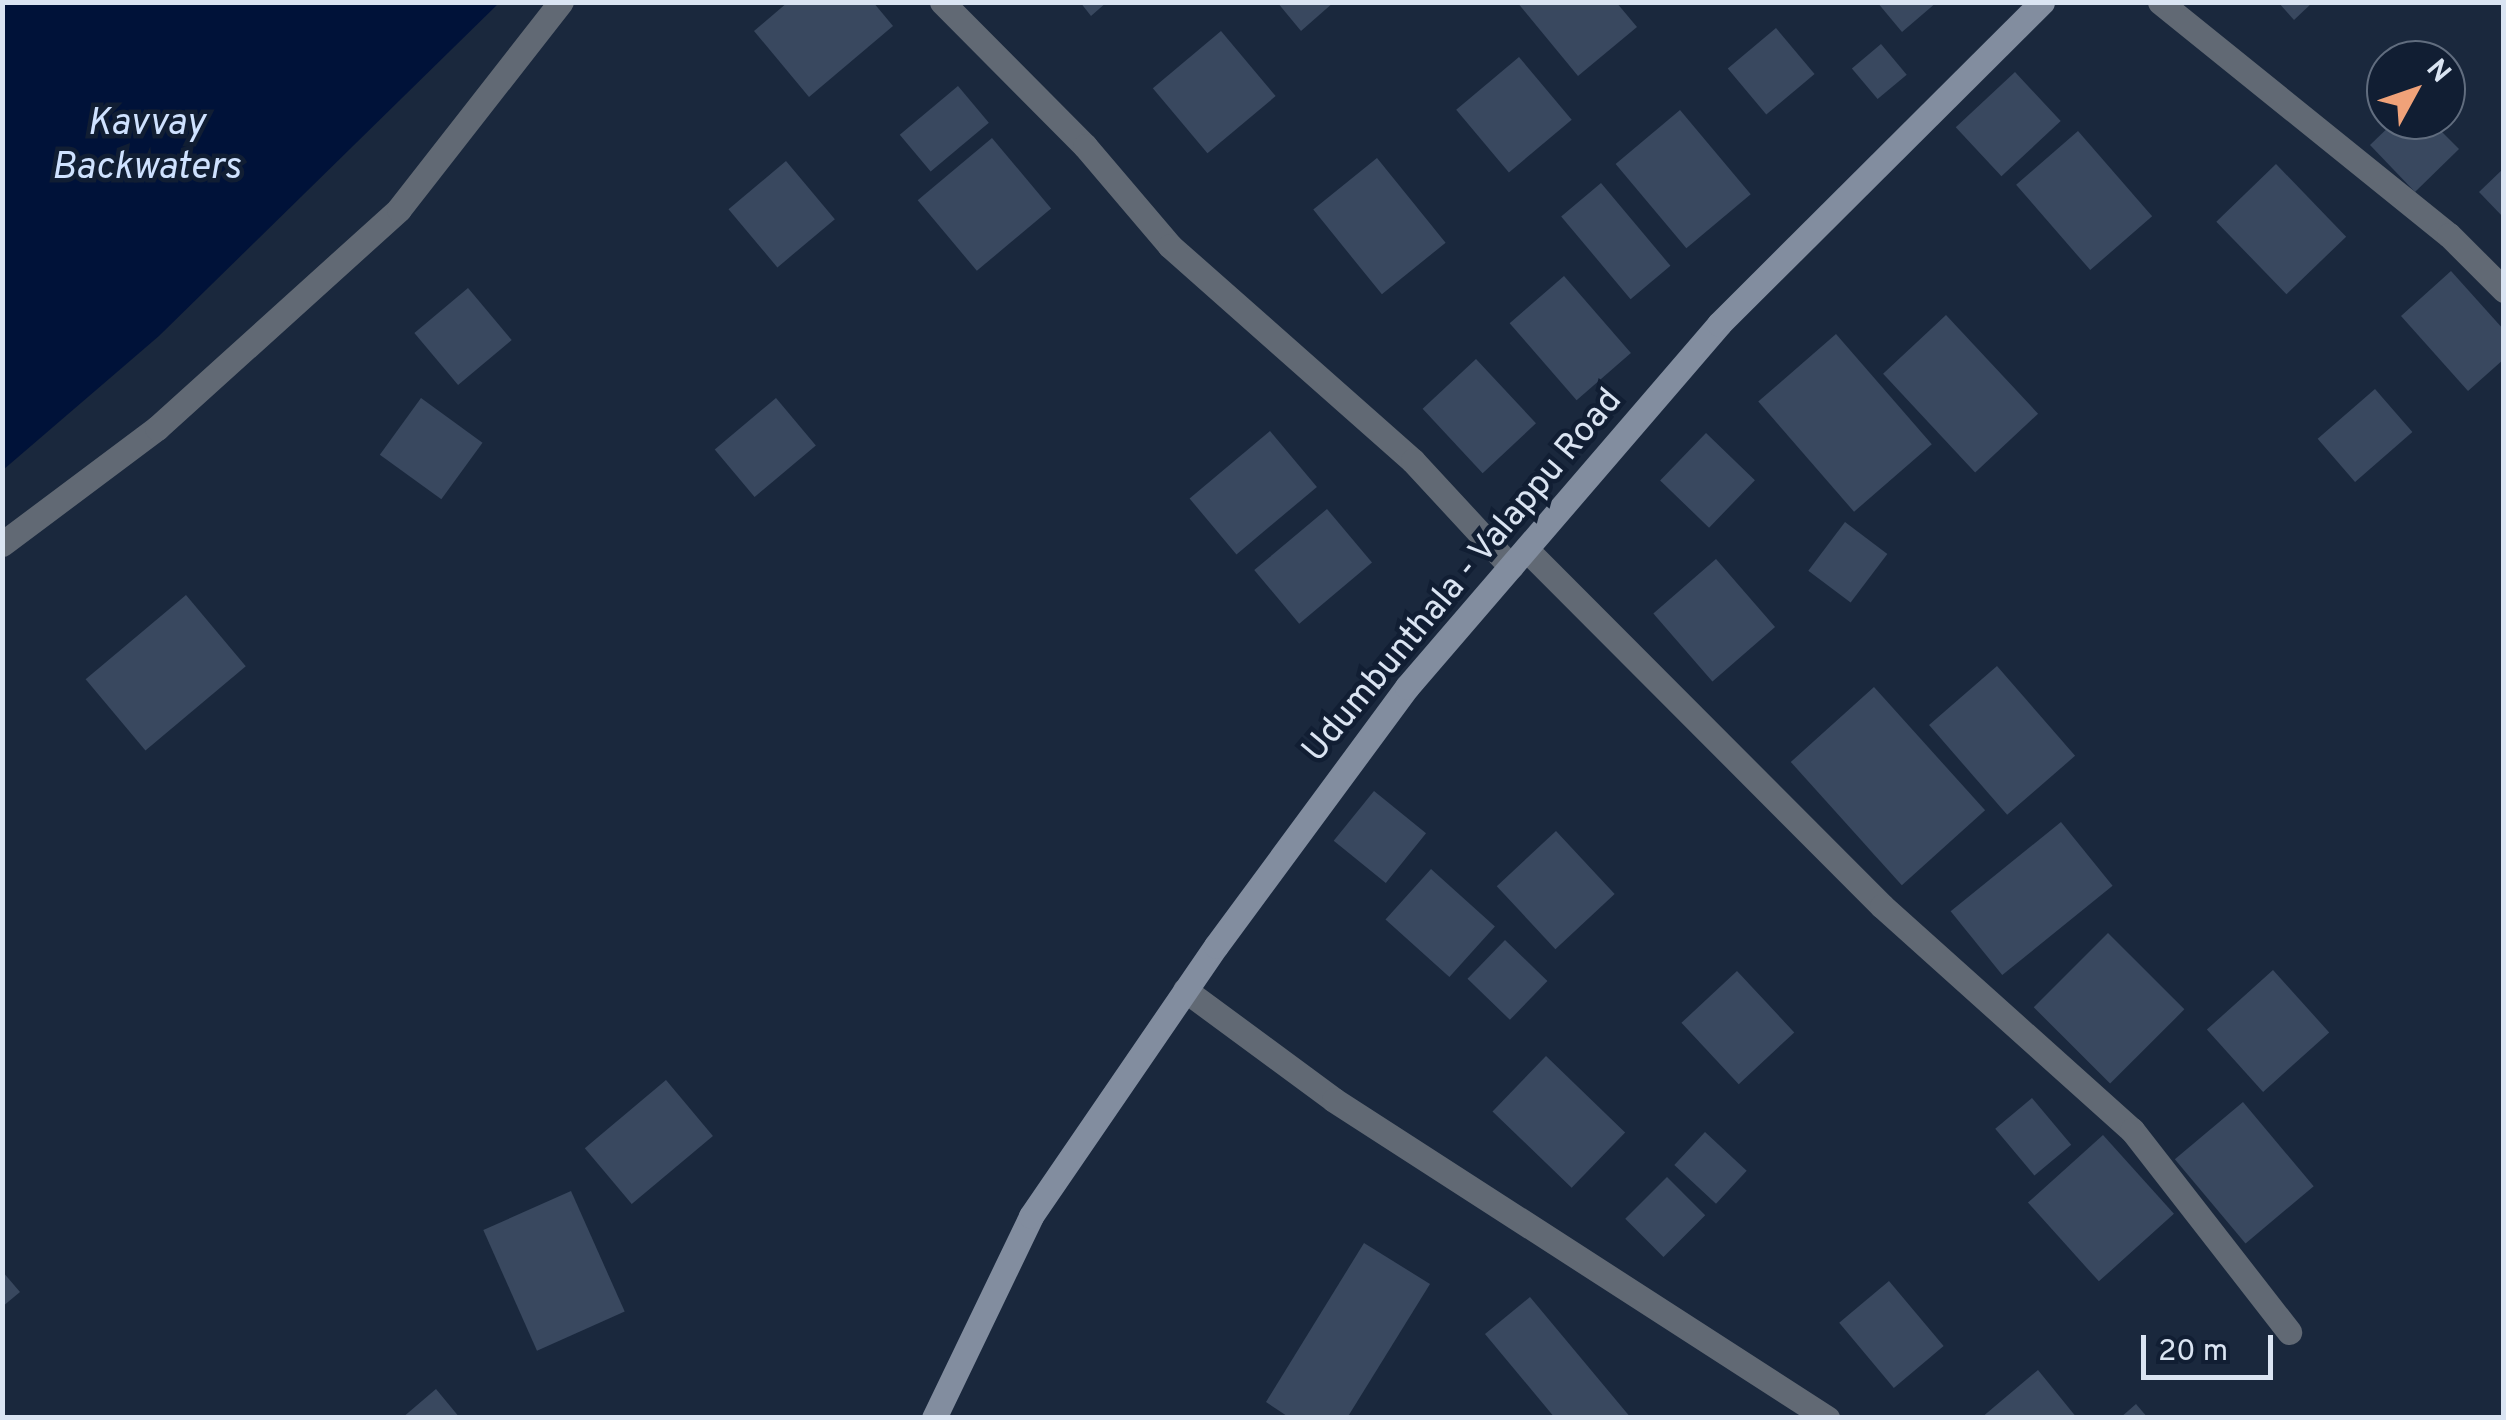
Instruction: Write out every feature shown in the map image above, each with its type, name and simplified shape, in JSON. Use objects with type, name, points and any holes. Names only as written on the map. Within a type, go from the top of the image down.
[{"type":"main road","name":"Udumbunthala - Valappu Road","points":[[934,1418],[1031,1216],[1185,990],[1407,687],[1719,324],[2042,2]]},
{"type":"street","points":[[2,544],[157,428],[399,209],[561,2]]},
{"type":"street","points":[[942,2],[1085,146],[1170,246],[1413,461],[1882,906],[2132,1130],[2288,1332]]},
{"type":"street","points":[[2160,2],[2449,235],[2504,290]]},
{"type":"street","points":[[1185,990],[1334,1100],[1827,1418]]},
{"type":"water","name":"Kavvay Backwaters","points":[[3,2],[499,3],[159,336],[3,470]]},
{"type":"building","points":[[788,2],[873,2],[893,26],[809,97],[754,31]]},
{"type":"building","points":[[1080,2],[1107,2],[1091,16]]},
{"type":"building","points":[[1277,2],[1334,2],[1301,31]]},
{"type":"building","points":[[1517,2],[1616,2],[1637,27],[1578,76]]},
{"type":"building","points":[[1877,2],[1937,2],[1902,32]]},
{"type":"building","points":[[2278,2],[2313,2],[2294,20]]},
{"type":"building","points":[[1776,28],[1815,74],[1766,114],[1728,68]]},
{"type":"building","points":[[1221,31],[1276,96],[1207,153],[1153,88]]},
{"type":"building","points":[[1881,44],[1907,75],[1878,99],[1852,68]]},
{"type":"building","points":[[1519,57],[1572,120],[1509,173],[1456,110]]},
{"type":"building","points":[[2015,72],[2061,121],[2001,176],[1956,127]]},
{"type":"building","points":[[958,86],[989,123],[931,172],[900,135]]},
{"type":"building","points":[[1680,110],[1751,194],[1686,248],[1616,164]]},
{"type":"building","points":[[2078,131],[2152,216],[2090,270],[2016,185]]},
{"type":"building","points":[[992,138],[1051,208],[977,271],[918,200]]},
{"type":"building","points":[[2375,140],[2450,140],[2459,149],[2415,192],[2370,145]]},
{"type":"building","points":[[1377,158],[1446,243],[1382,294],[1313,210]]},
{"type":"building","points":[[786,161],[835,219],[777,267],[729,209]]},
{"type":"building","points":[[2276,164],[2346,237],[2286,294],[2216,222]]},
{"type":"building","points":[[2504,168],[2504,218],[2479,192]]},
{"type":"building","points":[[1601,183],[1670,266],[1631,299],[1561,216]]},
{"type":"building","points":[[2451,271],[2504,330],[2504,359],[2468,391],[2401,316]]},
{"type":"building","points":[[1564,276],[1631,353],[1577,400],[1510,323]]},
{"type":"building","points":[[468,288],[512,340],[458,385],[414,333]]},
{"type":"building","points":[[1946,315],[2038,414],[1975,472],[1883,374]]},
{"type":"building","points":[[1836,334],[1932,444],[1854,512],[1758,402]]},
{"type":"building","points":[[1476,359],[1536,423],[1483,473],[1423,409]]},
{"type":"building","points":[[2375,389],[2412,432],[2355,482],[2318,439]]},
{"type":"building","points":[[421,398],[482,443],[441,499],[380,455]]},
{"type":"building","points":[[776,398],[816,445],[755,497],[715,449]]},
{"type":"building","points":[[1270,431],[1317,487],[1236,554],[1190,498]]},
{"type":"building","points":[[1706,433],[1755,480],[1709,528],[1660,480]]},
{"type":"building","points":[[1327,509],[1372,563],[1299,624],[1254,570]]},
{"type":"building","points":[[1845,522],[1887,554],[1851,603],[1808,571]]},
{"type":"building","points":[[1716,559],[1775,627],[1712,681],[1653,613]]},
{"type":"building","points":[[186,595],[246,666],[145,750],[86,679]]},
{"type":"building","points":[[1997,666],[2075,756],[2007,815],[1929,725]]},
{"type":"building","points":[[1874,687],[1985,810],[1902,885],[1791,762]]},
{"type":"building","points":[[1374,791],[1426,833],[1386,883],[1334,841]]},
{"type":"building","points":[[2061,822],[2113,886],[2002,975],[1951,911]]},
{"type":"building","points":[[1556,831],[1615,894],[1555,949],[1497,886]]},
{"type":"building","points":[[1431,869],[1495,927],[1449,977],[1385,920]]},
{"type":"building","points":[[2108,933],[2184,1009],[2110,1084],[2034,1007]]},
{"type":"building","points":[[1505,940],[1547,981],[1510,1020],[1467,979]]},
{"type":"building","points":[[2273,970],[2329,1032],[2263,1092],[2207,1030]]},
{"type":"building","points":[[1737,971],[1794,1032],[1739,1084],[1681,1023]]},
{"type":"building","points":[[1546,1056],[1625,1132],[1572,1188],[1493,1111]]},
{"type":"building","points":[[666,1080],[713,1136],[632,1204],[585,1148]]},
{"type":"building","points":[[2032,1098],[2071,1145],[2034,1176],[1995,1129]]},
{"type":"building","points":[[2243,1102],[2314,1186],[2246,1243],[2175,1159]]},
{"type":"building","points":[[1705,1132],[1747,1171],[1716,1204],[1674,1165]]},
{"type":"building","points":[[2103,1135],[2174,1214],[2099,1281],[2028,1203]]},
{"type":"building","points":[[1667,1177],[1705,1215],[1663,1257],[1625,1219]]},
{"type":"building","points":[[571,1191],[625,1312],[537,1351],[483,1230]]},
{"type":"building","points":[[1364,1243],[1430,1284],[1347,1418],[1290,1418],[1266,1402]]},
{"type":"building","points":[[2,1271],[20,1292],[2,1307]]},
{"type":"building","points":[[1889,1281],[1944,1346],[1894,1388],[1839,1323]]},
{"type":"building","points":[[1530,1297],[1631,1418],[1555,1418],[1485,1334]]},
{"type":"building","points":[[2038,1370],[2077,1418],[1981,1418]]},
{"type":"building","points":[[436,1389],[460,1418],[402,1418]]},
{"type":"building","points":[[2136,1404],[2148,1418],[2120,1418]]}]
